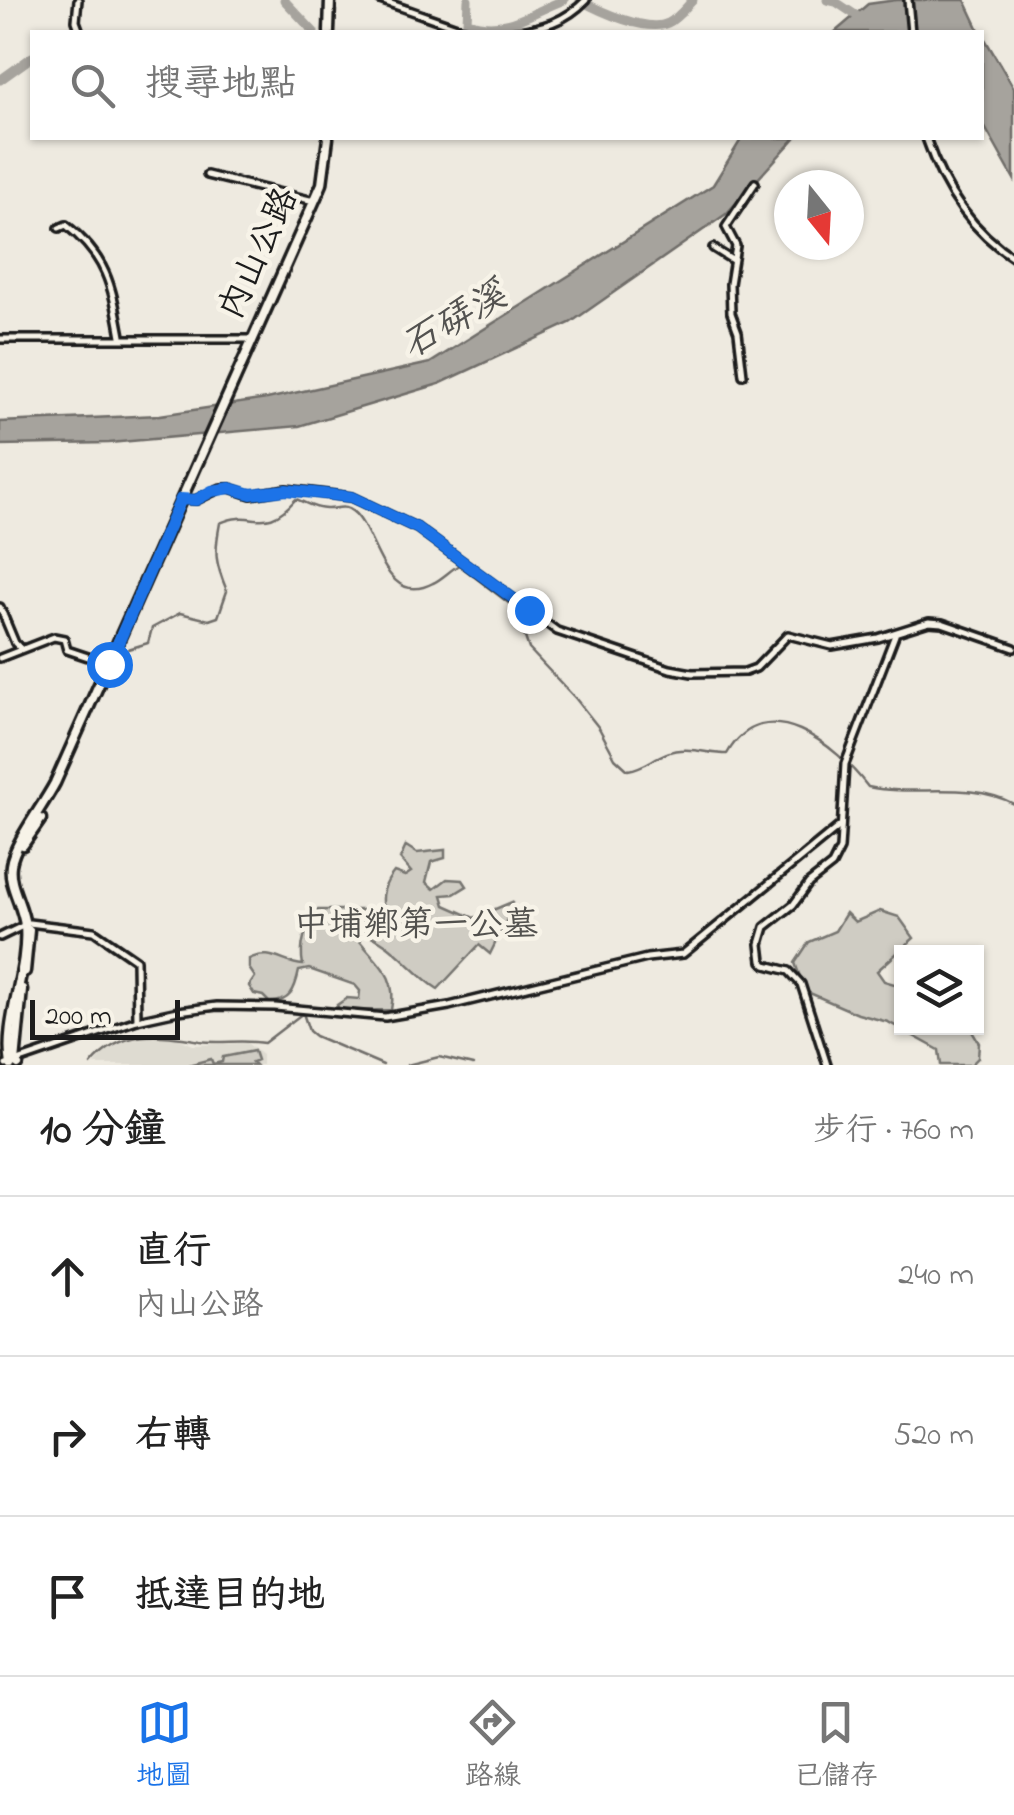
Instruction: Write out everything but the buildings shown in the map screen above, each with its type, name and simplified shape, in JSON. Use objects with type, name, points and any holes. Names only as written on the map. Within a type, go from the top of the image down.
[{"type":"main road","points":[[329,30],[330,0]]},
{"type":"main road","name":"內山公路","points":[[181,499],[326,174],[328,140]]},
{"type":"main road","points":[[12,1064],[27,924],[11,880],[11,864],[17,846],[55,783],[181,499]]},
{"type":"street","points":[[78,0],[79,30]]},
{"type":"street","points":[[380,0],[465,30]]},
{"type":"street","points":[[527,30],[570,16],[586,0]]},
{"type":"street","points":[[908,0],[911,30]]},
{"type":"street","points":[[927,140],[950,192],[984,234],[1014,258]]},
{"type":"street","points":[[206,176],[314,201]]},
{"type":"street","points":[[743,376],[738,332],[731,313],[736,246],[726,225],[755,182]]},
{"type":"street","points":[[59,228],[66,225],[79,235],[111,278],[122,338]]},
{"type":"street","points":[[713,248],[732,260]]},
{"type":"street","points":[[1,338],[251,338]]},
{"type":"street","points":[[181,499],[196,500],[212,491],[230,488],[251,494],[286,490],[351,497],[417,528],[556,631],[681,671],[746,672],[756,668],[788,634],[832,646],[896,633],[914,625],[942,623],[1014,648]]},
{"type":"street","points":[[0,607],[21,649]]},
{"type":"street","points":[[827,1065],[802,984],[789,971],[766,965],[760,944],[765,927],[832,866],[840,849],[846,761],[896,633]]},
{"type":"street","points":[[0,658],[54,637],[64,639],[67,650],[109,664]]},
{"type":"street","points":[[12,1064],[137,1020],[217,1006],[275,1007],[370,1018],[398,1016],[646,958],[684,954],[841,824]]},
{"type":"street","points":[[0,937],[27,924],[94,931],[138,964],[137,1020]]},
{"type":"shaded area","points":[[965,0],[979,30],[837,30],[868,4]]},
{"type":"shaded area","points":[[984,37],[1014,88],[1014,179],[984,126]]},
{"type":"shaded area","points":[[741,140],[793,140],[726,214],[570,323],[439,384],[299,426],[109,443],[0,445],[0,422],[160,415],[267,399],[430,363],[713,185]]},
{"type":"shaded area","points":[[168,1034],[193,1045],[247,1043],[262,1055],[262,1065],[95,1065],[102,1054],[125,1041]]},
{"type":"green space","name":"中埔鄉第一公墓","points":[[406,846],[417,853],[445,850],[445,858],[431,862],[426,882],[434,889],[447,879],[463,880],[467,886],[454,894],[442,895],[445,905],[474,918],[512,902],[490,954],[479,945],[438,989],[392,949],[360,932],[359,940],[389,980],[391,1010],[340,1011],[337,1005],[347,998],[359,999],[360,991],[355,985],[309,969],[299,971],[287,998],[269,1002],[254,994],[249,986],[255,977],[249,959],[264,955],[303,965],[304,936],[318,910],[384,910],[384,890],[391,876],[394,872],[405,876],[411,872],[400,859]]},
{"type":"green space","points":[[880,911],[899,917],[914,938],[906,945],[894,945],[894,956],[877,971],[884,981],[894,984],[894,1025],[805,991],[795,963],[809,942],[835,931],[846,913],[855,922]]},
{"type":"green space","points":[[912,1035],[974,1035],[979,1043],[978,1058],[971,1065],[941,1065],[939,1050]]},
{"type":"green space","points":[[254,1051],[255,1065],[188,1065],[211,1059],[213,1064],[222,1062],[223,1057]]},
{"type":"waterway","points":[[284,0],[312,30]]},
{"type":"waterway","points":[[468,0],[467,22],[494,26],[517,21],[564,0]]},
{"type":"waterway","points":[[580,0],[648,25],[668,23],[693,0]]},
{"type":"waterway","points":[[827,0],[863,20]]},
{"type":"waterway","points":[[0,80],[30,58]]},
{"type":"waterway","points":[[128,649],[148,643],[152,628],[180,613],[209,620],[218,617],[227,591],[217,558],[220,523],[275,517],[296,499],[322,509],[344,507],[358,517],[391,575],[402,585],[416,588],[433,583],[459,565],[515,608],[529,649],[576,699],[599,728],[615,758],[628,770],[674,751],[727,754],[743,734],[761,725],[780,724],[820,741],[868,787],[979,793],[1014,804]]},
{"type":"waterway","points":[[91,1065],[115,1045],[141,1036],[264,1043],[303,1013],[309,1031],[315,1036],[383,1065]]},
{"type":"waterway","points":[[407,1065],[439,1057],[473,1065]]},
{"type":"route","points":[[109,664],[181,499],[188,502],[204,498],[221,488],[251,494],[286,490],[351,497],[417,528],[529,610]]},
{"type":"water label","name":"石硦溪","points":[[455,322]]}]
